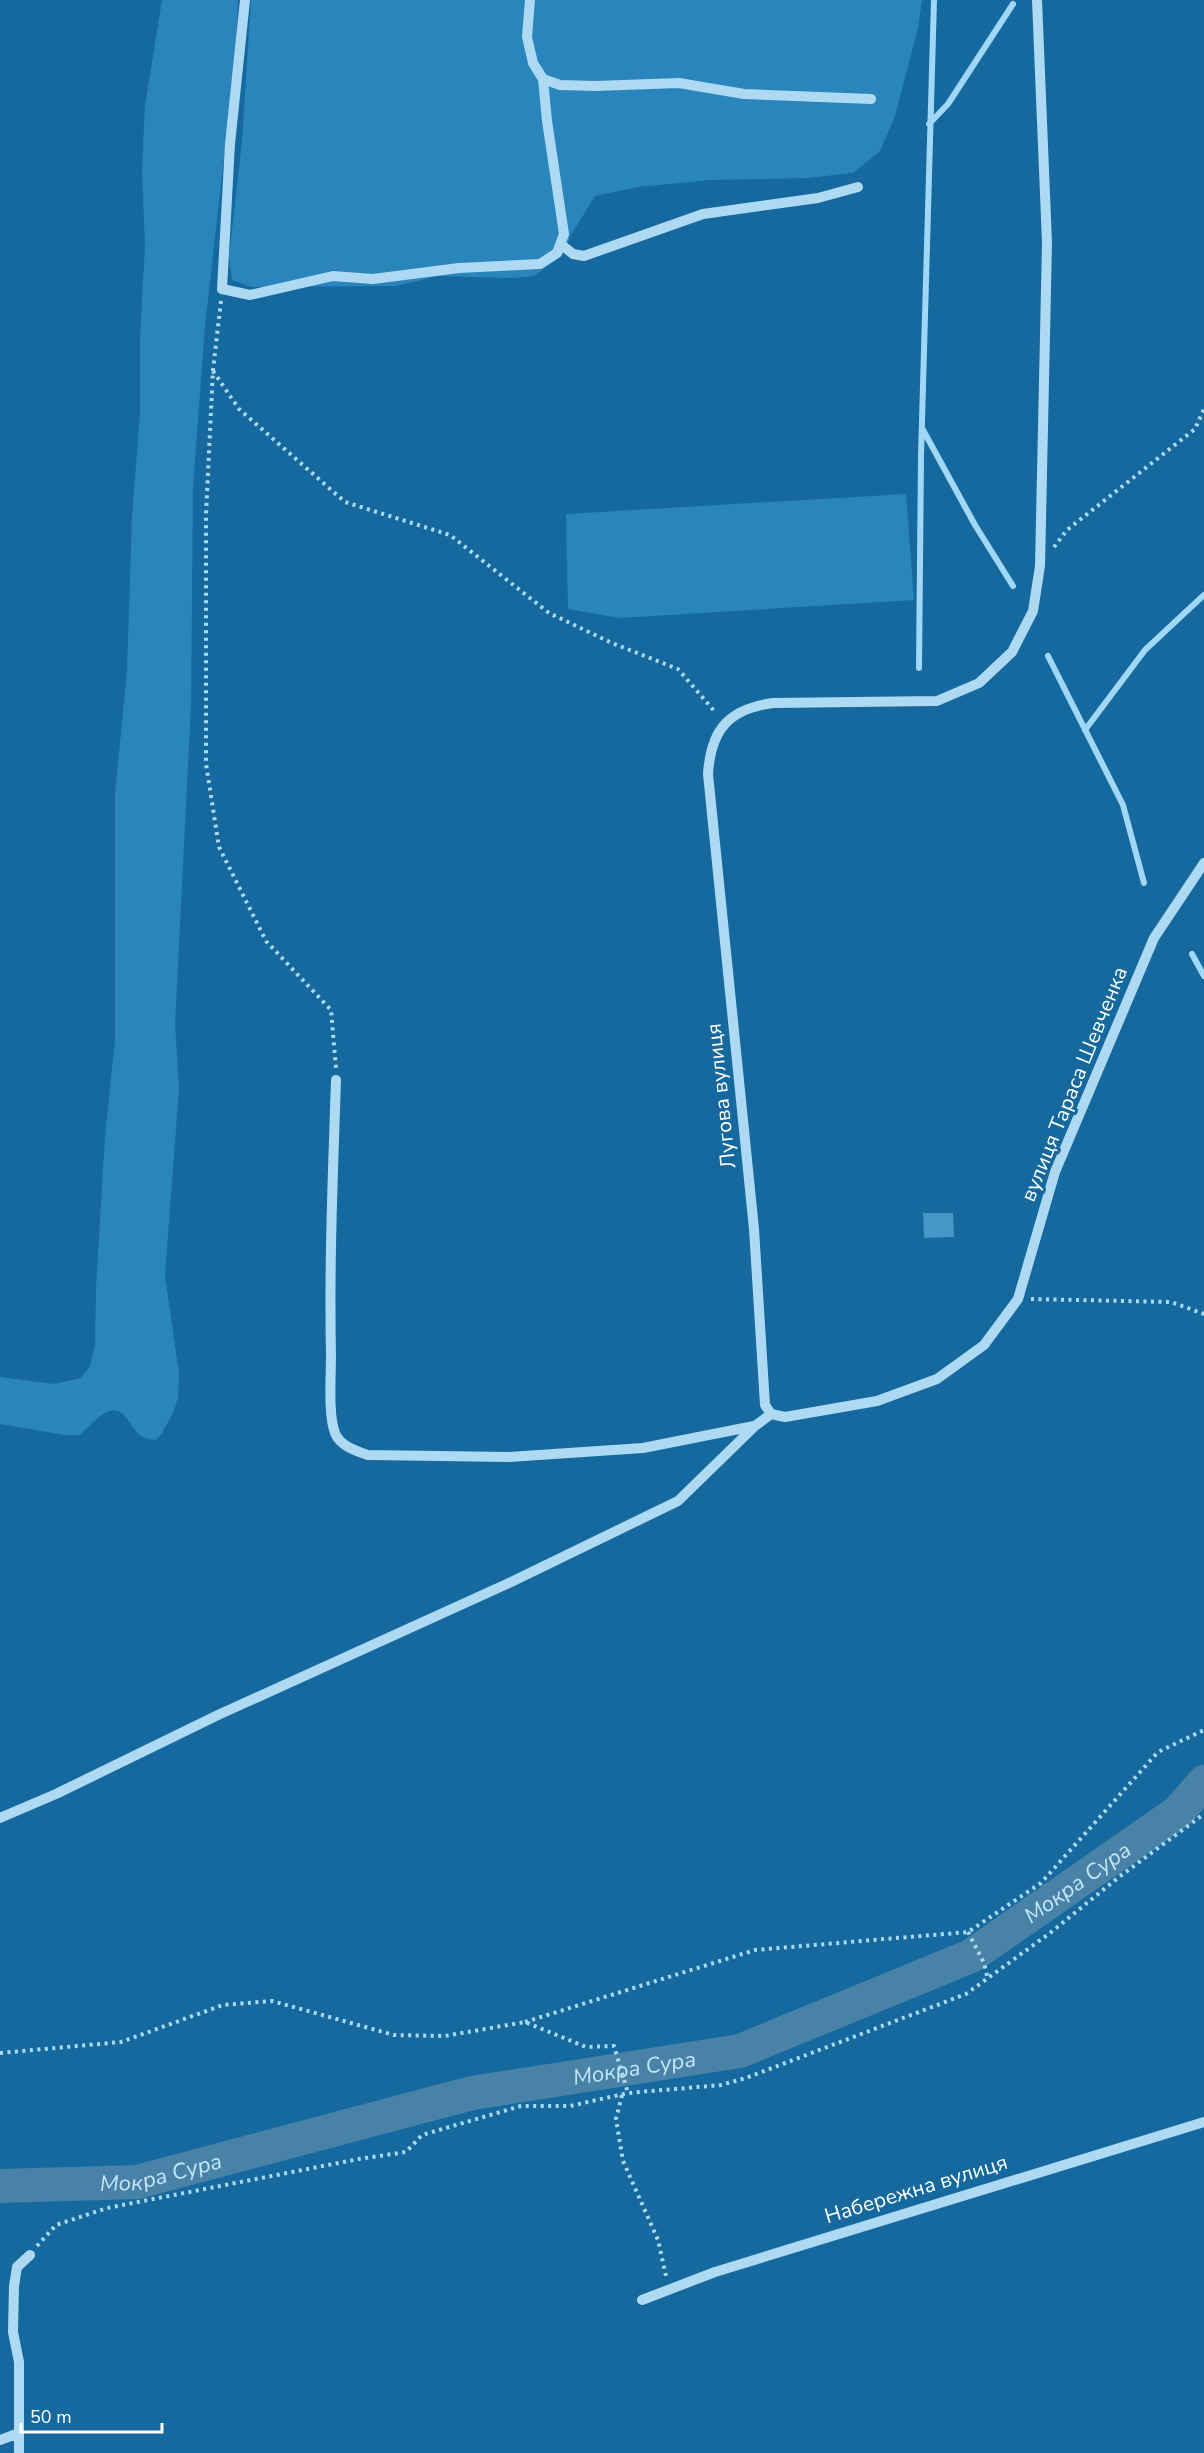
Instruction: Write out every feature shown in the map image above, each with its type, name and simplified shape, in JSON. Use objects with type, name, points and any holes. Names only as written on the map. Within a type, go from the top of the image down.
[{"type":"street","points":[[245,0],[230,144],[222,289],[250,295],[333,276],[373,279],[449,269],[540,264],[549,260],[562,244],[564,234],[543,79],[533,63],[527,38],[530,0]]},
{"type":"street","points":[[725,724],[732,716],[752,706],[773,703],[938,701],[979,683],[1004,660],[1012,652],[1033,611],[1040,566],[1047,243],[1037,0]]},
{"type":"street","points":[[543,79],[560,85],[679,83],[744,94],[871,99]]},
{"type":"street","points":[[562,244],[573,254],[584,256],[703,213],[818,198],[858,187]]},
{"type":"street","name":"Лугова вулиця","points":[[725,724],[718,732],[710,752],[708,774],[754,1229],[765,1405],[771,1414]]},
{"type":"street","name":"вулиця Тараса Шевченка","points":[[771,1414],[785,1418],[877,1401],[937,1379],[984,1345],[1018,1299],[1055,1172],[1154,938],[1204,863]]},
{"type":"street","points":[[336,1080],[329,1284],[331,1394],[335,1433],[344,1444],[368,1455],[509,1457],[643,1448],[755,1426]]},
{"type":"street","points":[[0,1818],[498,1588],[678,1501],[755,1426],[771,1414]]},
{"type":"street","name":"Набережна вулиця","points":[[642,2300],[669,2288],[1084,2157],[1204,2122]]},
{"type":"street","points":[[19,2453],[19,2362],[13,2332],[14,2286],[17,2267],[30,2255]]},
{"type":"street","points":[[0,2440],[19,2433]]},
{"type":"path","points":[[222,289],[213,370],[206,514],[206,764],[219,847],[266,941],[332,1010],[336,1080]]},
{"type":"path","points":[[213,370],[239,409],[345,502],[450,535],[549,613],[612,643],[678,669],[725,724]]},
{"type":"path","points":[[1053,549],[1067,530],[1195,429],[1204,409]]},
{"type":"path","points":[[1018,1299],[1171,1302],[1204,1314]]},
{"type":"path","points":[[0,2053],[121,2042],[223,2005],[272,2001],[394,2035],[445,2036],[525,2022],[755,1950],[968,1932],[1041,1883],[1158,1752],[1204,1730]]},
{"type":"path","points":[[30,2255],[56,2224],[107,2208],[406,2152],[422,2135],[521,2106],[570,2106],[627,2092],[721,2085],[746,2078],[966,1994],[1050,1934],[1119,1877],[1204,1814]]},
{"type":"path","points":[[968,1932],[984,1963],[988,1980]]},
{"type":"path","points":[[525,2022],[586,2047],[614,2046],[627,2092]]},
{"type":"path","points":[[622,2094],[616,2119],[623,2161],[658,2240],[669,2288]]},
{"type":"shaded area","points":[[162,0],[238,0],[236,51],[205,326],[193,487],[191,707],[175,1024],[179,1088],[165,1276],[179,1373],[178,1398],[161,1435],[155,1440],[141,1436],[126,1417],[117,1411],[105,1413],[80,1435],[64,1435],[0,1424],[0,1377],[54,1384],[81,1378],[90,1366],[95,1346],[105,1137],[115,1039],[115,794],[127,671],[132,517],[140,413],[140,337],[145,247],[142,169],[145,106]]},
{"type":"shaded area","points":[[251,0],[922,0],[918,28],[895,116],[880,151],[853,173],[808,178],[710,180],[638,187],[595,196],[571,235],[563,255],[534,276],[512,278],[438,276],[396,286],[252,287],[232,280],[229,257],[242,141]]},
{"type":"shaded area","points":[[906,494],[914,600],[620,618],[568,609],[566,514]]},
{"type":"building","points":[[923,1213],[953,1213],[954,1237],[924,1238]]},
{"type":"waterway","points":[[919,668],[921,456],[934,0]]},
{"type":"waterway","points":[[929,124],[948,104],[1013,4]]},
{"type":"waterway","points":[[922,428],[975,525],[1013,586]]},
{"type":"waterway","points":[[1085,730],[1145,650],[1204,595]]},
{"type":"waterway","points":[[1048,656],[1123,805],[1144,883]]},
{"type":"waterway","points":[[1192,954],[1204,976]]},
{"type":"waterway","name":"Мокра Сура","points":[[0,2186],[137,2182],[472,2093],[740,2051],[971,1956],[1178,1812],[1204,1782]]}]
